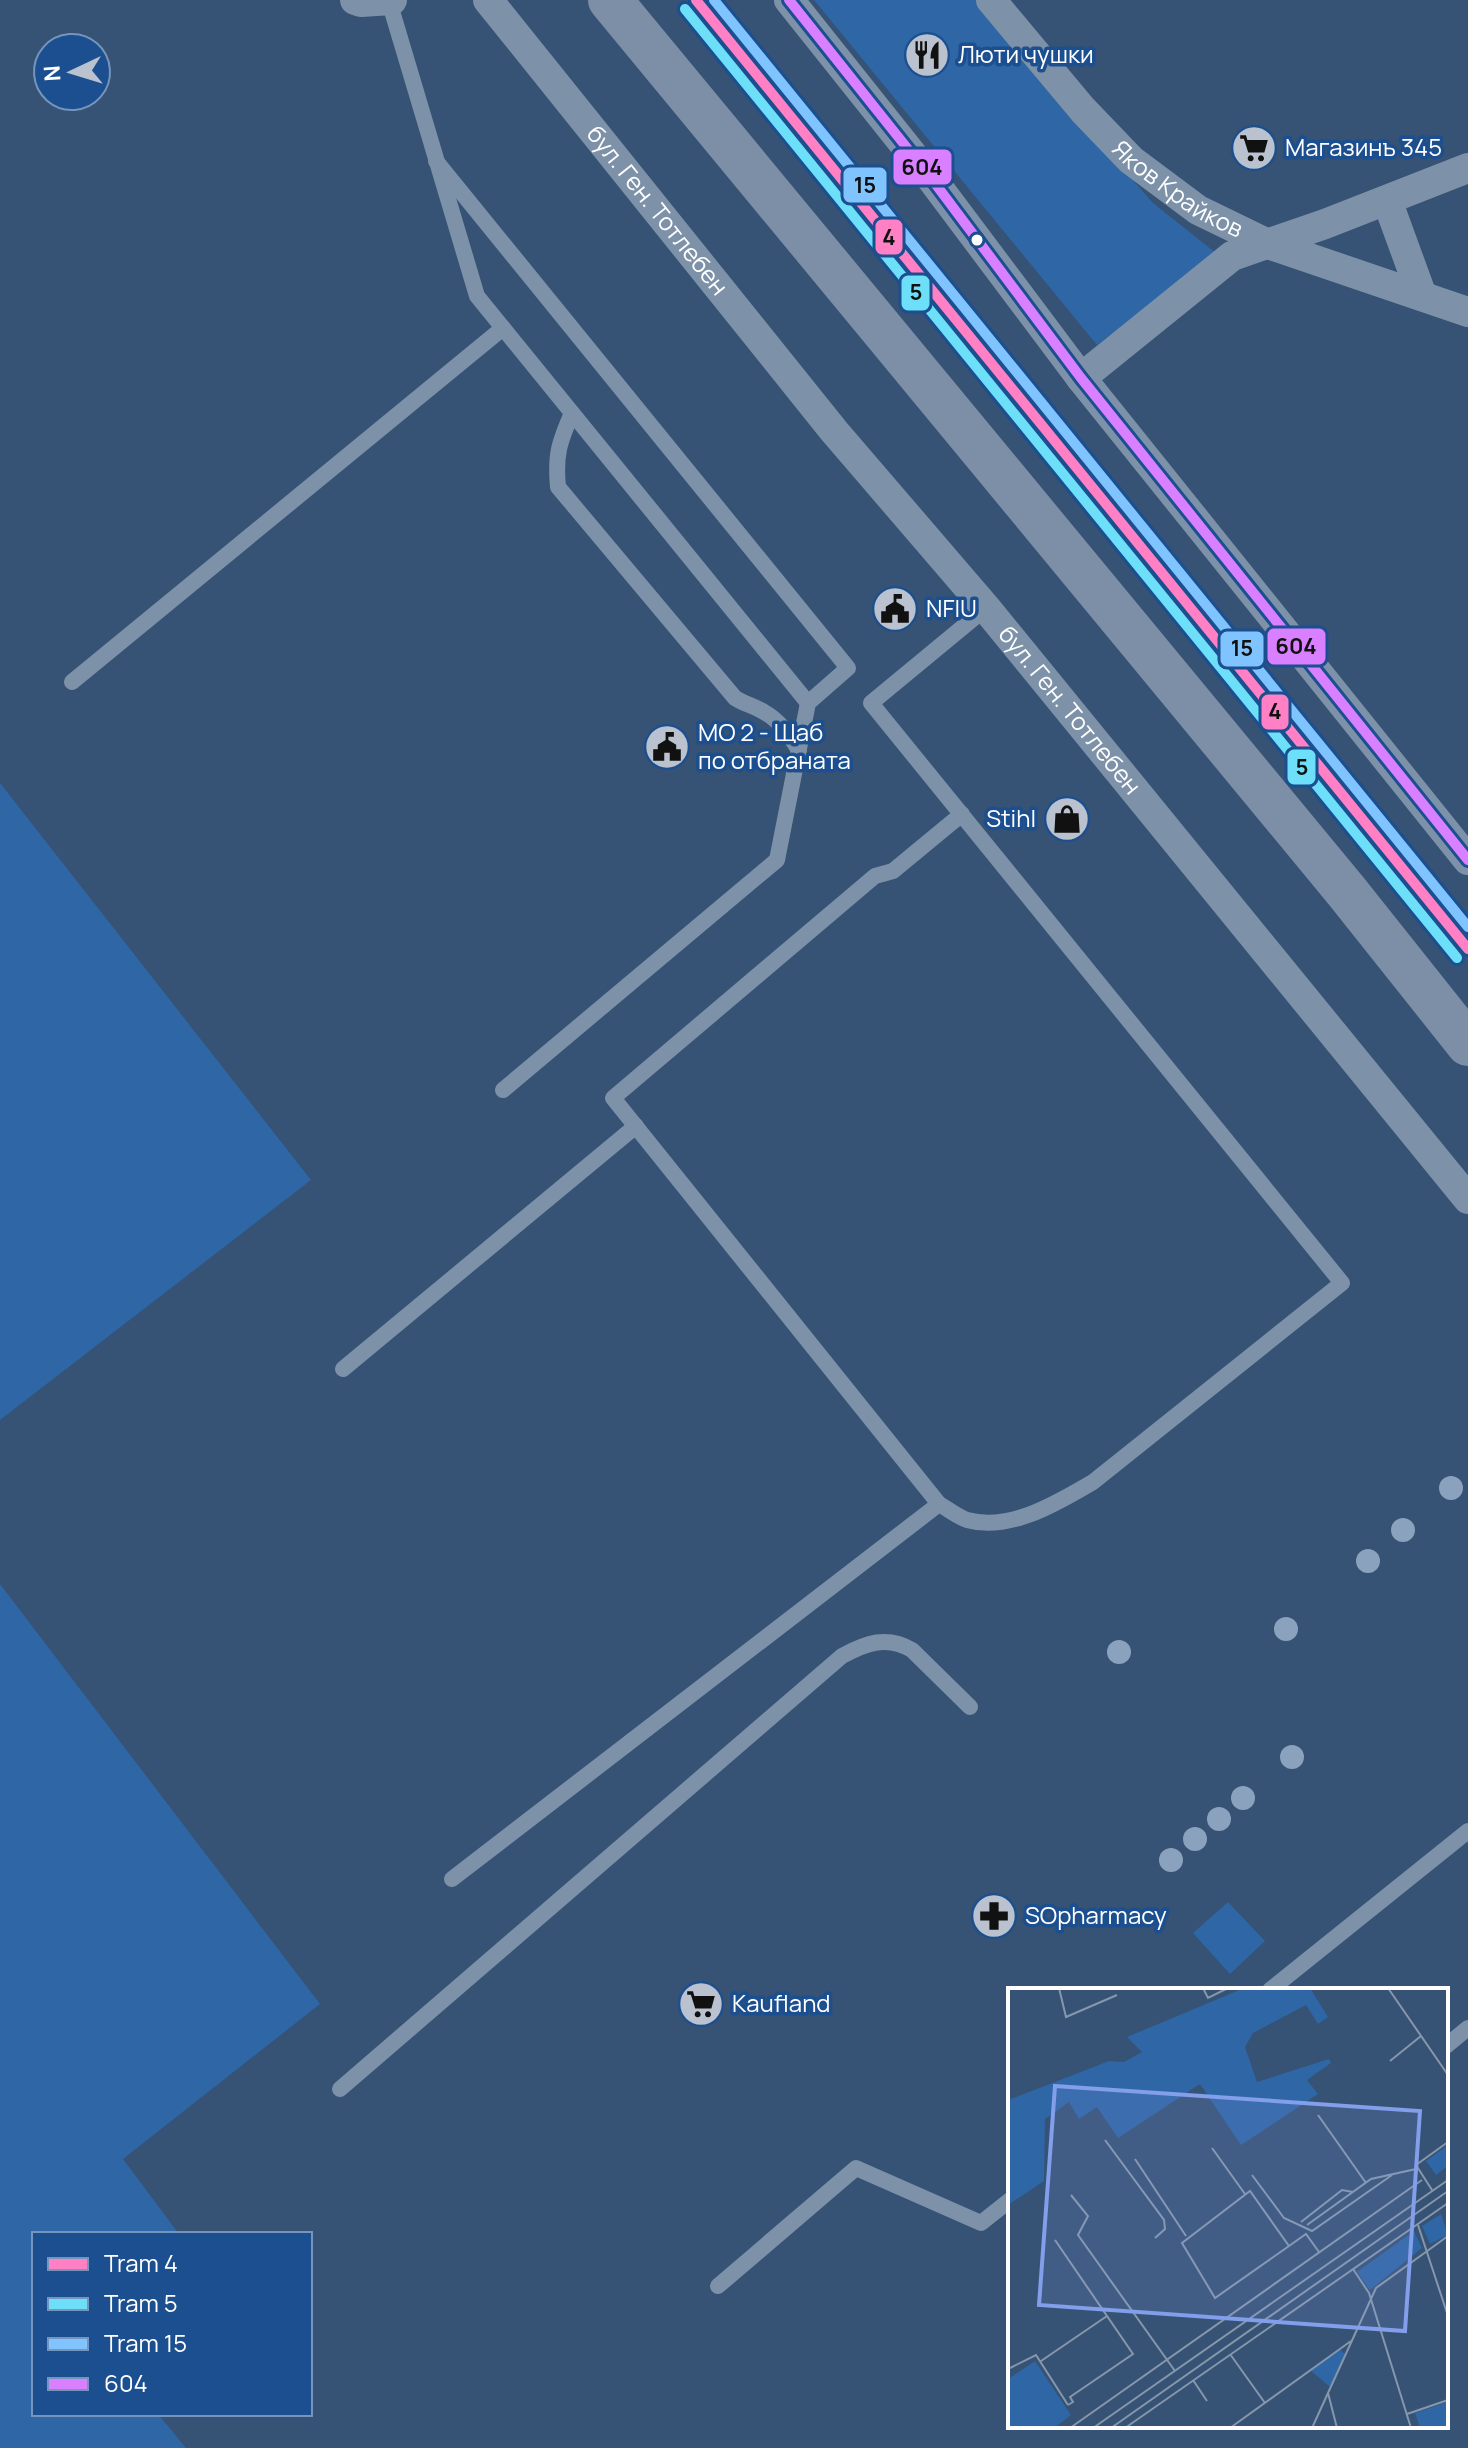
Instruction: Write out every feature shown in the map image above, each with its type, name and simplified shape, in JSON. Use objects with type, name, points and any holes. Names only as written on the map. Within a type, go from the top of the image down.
[{"type":"main road","points":[[610,0],[1347,892],[1468,1044]]},
{"type":"street","points":[[355,0],[390,1]]},
{"type":"street","name":"бул. Ген. Тотлебен","points":[[488,0],[834,431],[986,608],[1468,1199]]},
{"type":"street","points":[[789,0],[931,178],[1081,378],[1468,860]]},
{"type":"street","name":"Яков Крайков","points":[[991,0],[1083,110],[1131,160],[1198,210],[1268,244],[1468,312]]},
{"type":"street","points":[[1081,378],[1232,256],[1468,168]]},
{"type":"street","points":[[1387,200],[1422,296]]},
{"type":"lane","points":[[390,1],[477,296],[808,703]]},
{"type":"lane","points":[[436,161],[848,668],[808,703],[777,860],[503,1090]]},
{"type":"lane","points":[[72,682],[503,328]]},
{"type":"lane","points":[[572,413],[556,461],[558,487],[735,698],[763,711],[786,730],[799,750]]},
{"type":"lane","points":[[962,814],[893,871],[875,876],[613,1098],[939,1504],[965,1519],[989,1524],[1015,1519],[1058,1502],[1093,1482],[1342,1283],[962,814],[871,703],[986,608]]},
{"type":"lane","points":[[343,1369],[636,1126]]},
{"type":"lane","points":[[452,1879],[939,1504]]},
{"type":"lane","points":[[340,2089],[842,1656],[871,1642],[888,1641],[904,1645],[970,1707]]},
{"type":"lane","points":[[1272,1988],[1468,1831]]},
{"type":"lane","points":[[1448,2044],[1468,2028]]},
{"type":"lane","points":[[718,2286],[856,2168],[981,2223],[1008,2202]]},
{"type":"shaded area","points":[[814,0],[975,0],[1153,203],[1216,253],[1097,345]]},
{"type":"shaded area","points":[[0,783],[311,1180],[0,1420]]},
{"type":"shaded area","points":[[0,1584],[320,2004],[123,2159],[178,2232],[32,2232],[32,2416],[160,2416],[186,2448],[0,2448]]},
{"type":"shaded area","points":[[1228,1902],[1265,1941],[1230,1974],[1193,1933]]},
{"type":"tram line","name":"4","points":[[696,0],[1468,949]]},
{"type":"tram line","name":"15","points":[[714,0],[1468,927]]},
{"type":"tram line","name":"5","points":[[685,9],[1457,958]]},
{"type":"transit line","name":"604","points":[[789,0],[931,178],[1081,378],[1468,860]]},
{"type":"place","name":"Люти чушки","points":[[927,55]]},
{"type":"place","name":"Магазинъ 345","points":[[1254,148]]},
{"type":"place","name":"NFIU","points":[[895,609]]},
{"type":"place","name":"МО 2 - Щаб по отбраната","points":[[667,747]]},
{"type":"place","name":"Stihl","points":[[1067,819]]},
{"type":"place","name":"SOpharmacy","points":[[994,1916]]},
{"type":"place","name":"Kaufland","points":[[701,2004]]}]
